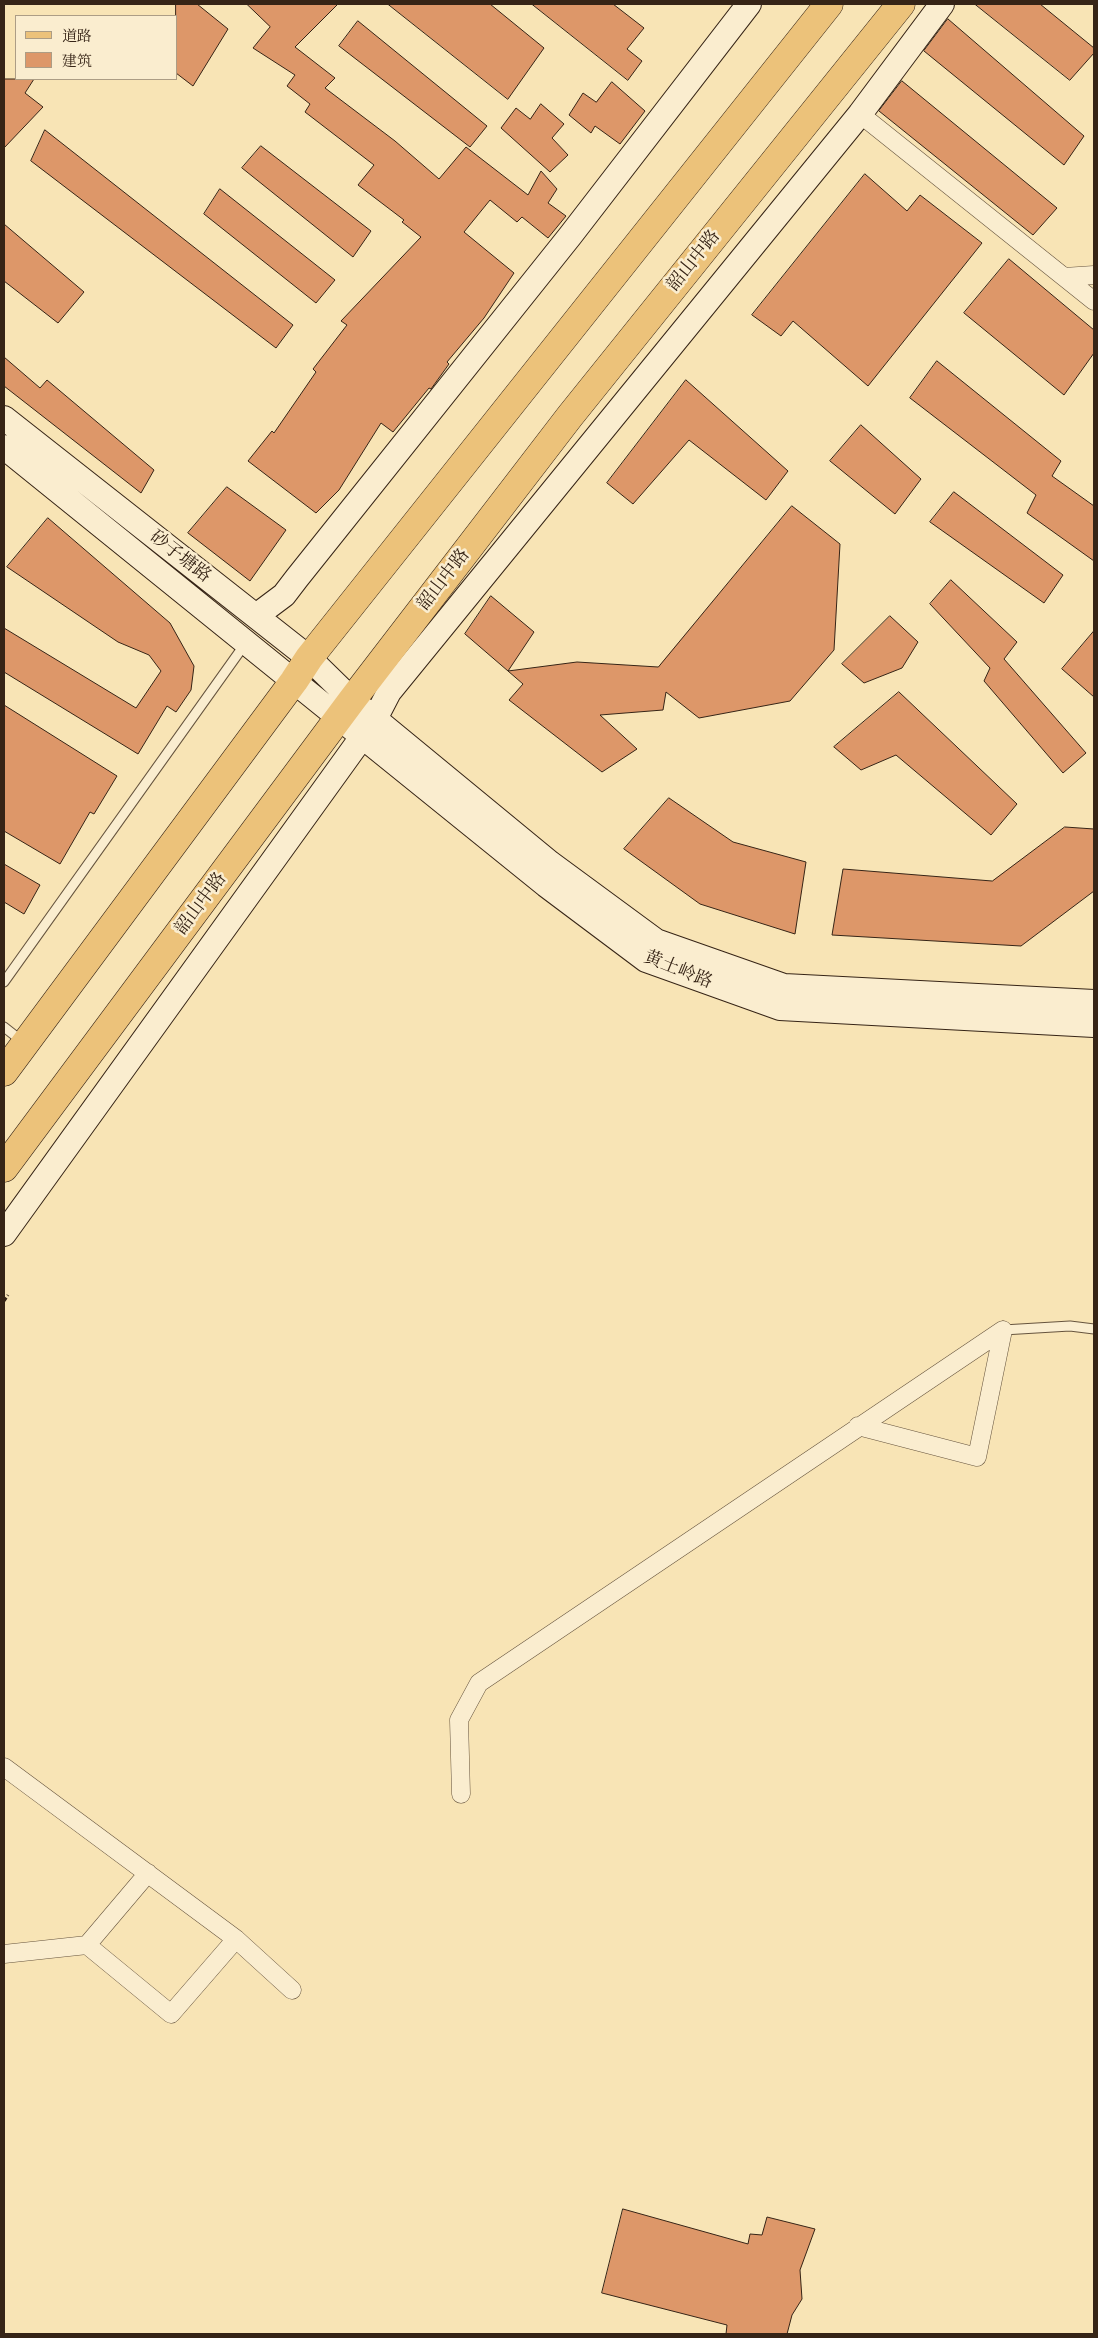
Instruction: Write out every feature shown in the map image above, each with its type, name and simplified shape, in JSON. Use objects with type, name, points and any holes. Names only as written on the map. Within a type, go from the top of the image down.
[{"type":"main road","points":[[4,1072],[294,681],[309,658],[829,4]]},
{"type":"main road","name":"韶山中路","points":[[4,1168],[346,709],[570,416],[901,4]]},
{"type":"street","points":[[256,616],[292,587],[296,578],[570,236],[749,4]]},
{"type":"street","points":[[4,1234],[368,727],[389,692],[860,114],[942,4]]},
{"type":"street","points":[[860,114],[1094,301]]},
{"type":"street","points":[[1064,277],[1094,275]]},
{"type":"street","name":"砂子塘路","points":[[4,418],[309,658],[346,709]]},
{"type":"street","name":"砂子塘路","points":[[4,447],[294,681],[346,709]]},
{"type":"street","name":"黄土岭路","points":[[346,709],[538,878],[646,960],[780,1008],[1094,1025]]},
{"type":"street","name":"黄土岭路","points":[[368,727],[656,940],[784,986],[1094,1002]]},
{"type":"street","points":[[461,1794],[459,1720],[479,1683],[1003,1330]]},
{"type":"street","points":[[858,1426],[977,1457],[1003,1330]]},
{"type":"street","points":[[6,1773],[148,1873],[236,1939],[292,1990]]},
{"type":"street","points":[[4,1954],[88,1945],[148,1873]]},
{"type":"street","points":[[88,1945],[171,2014],[236,1939]]},
{"type":"lane","points":[[4,982],[247,642]]},
{"type":"lane","points":[[4,1027],[25,1044]]},
{"type":"lane","points":[[1003,1330],[1070,1326],[1094,1329]]},
{"type":"path","points":[[4,1301],[8,1295]]},
{"type":"building","points":[[176,4],[197,4],[228,29],[193,86],[178,75],[178,15],[176,15]]},
{"type":"building","points":[[247,4],[338,4],[295,47],[335,78],[325,88],[395,141],[439,179],[466,147],[528,195],[541,171],[557,189],[548,203],[566,216],[548,238],[522,217],[517,222],[490,200],[464,232],[514,273],[484,318],[447,362],[449,364],[431,389],[429,388],[393,432],[381,423],[339,490],[316,513],[248,461],[272,431],[274,433],[316,372],[313,369],[347,325],[341,321],[421,237],[402,222],[404,220],[358,185],[374,165],[305,112],[310,104],[287,86],[295,75],[253,48],[270,27]]},
{"type":"building","points":[[388,4],[490,4],[544,48],[508,99]]},
{"type":"building","points":[[532,4],[613,4],[644,28],[627,49],[642,61],[628,80]]},
{"type":"building","points":[[975,4],[1040,4],[1094,48],[1094,53],[1070,80]]},
{"type":"building","points":[[948,19],[1084,136],[1064,165],[924,51]]},
{"type":"building","points":[[358,21],[487,126],[470,147],[339,46]]},
{"type":"building","points":[[4,79],[33,80],[25,93],[43,107],[4,148]]},
{"type":"building","points":[[902,81],[1057,208],[1033,235],[879,111]]},
{"type":"building","points":[[612,82],[645,111],[620,144],[595,126],[591,133],[569,115],[583,93],[596,102]]},
{"type":"building","points":[[541,104],[564,124],[552,138],[568,155],[550,172],[501,128],[516,108],[530,119]]},
{"type":"building","points":[[45,130],[293,325],[276,348],[31,161]]},
{"type":"building","points":[[261,146],[371,231],[353,257],[242,168]]},
{"type":"building","points":[[865,174],[907,211],[920,195],[982,243],[868,386],[793,321],[781,336],[752,315]]},
{"type":"building","points":[[220,189],[335,280],[316,303],[204,214]]},
{"type":"building","points":[[4,224],[84,292],[58,323],[4,281]]},
{"type":"building","points":[[1009,259],[1094,330],[1094,353],[1064,395],[964,313]]},
{"type":"building","points":[[4,357],[40,388],[47,380],[154,470],[141,493],[4,386]]},
{"type":"building","points":[[937,361],[1061,461],[1052,476],[1094,506],[1094,561],[1027,513],[1036,495],[910,398]]},
{"type":"building","points":[[686,380],[788,471],[766,500],[689,440],[633,504],[607,483]]},
{"type":"building","points":[[861,425],[921,479],[895,514],[830,461]]},
{"type":"building","points":[[227,487],[286,530],[250,581],[188,533]]},
{"type":"building","points":[[954,492],[1063,575],[1044,603],[930,522]]},
{"type":"building","points":[[792,506],[840,544],[834,650],[790,701],[699,718],[666,692],[663,710],[600,715],[637,749],[602,772],[509,700],[523,684],[508,671],[577,662],[658,667]]},
{"type":"building","points":[[48,518],[170,623],[194,666],[191,690],[176,712],[167,706],[138,754],[4,672],[4,628],[136,708],[161,671],[149,655],[118,642],[7,567]]},
{"type":"building","points":[[951,580],[1017,642],[1004,659],[1086,753],[1063,773],[984,681],[990,668],[930,604]]},
{"type":"building","points":[[491,596],[534,632],[508,671],[465,634]]},
{"type":"building","points":[[890,616],[918,642],[902,668],[864,683],[842,664]]},
{"type":"building","points":[[1094,631],[1094,697],[1062,669]]},
{"type":"building","points":[[899,692],[1017,804],[991,835],[896,755],[861,770],[834,747]]},
{"type":"building","points":[[4,705],[117,776],[94,814],[90,812],[60,864],[4,831]]},
{"type":"building","points":[[669,798],[733,842],[806,862],[795,934],[700,904],[624,849]]},
{"type":"building","points":[[1065,827],[1094,829],[1094,891],[1021,946],[832,935],[843,869],[992,881]]},
{"type":"building","points":[[4,864],[40,885],[24,914],[4,902]]},
{"type":"building","points":[[623,2209],[748,2244],[750,2234],[762,2235],[767,2217],[815,2229],[800,2270],[802,2299],[792,2315],[787,2334],[726,2334],[727,2325],[602,2293]]}]
